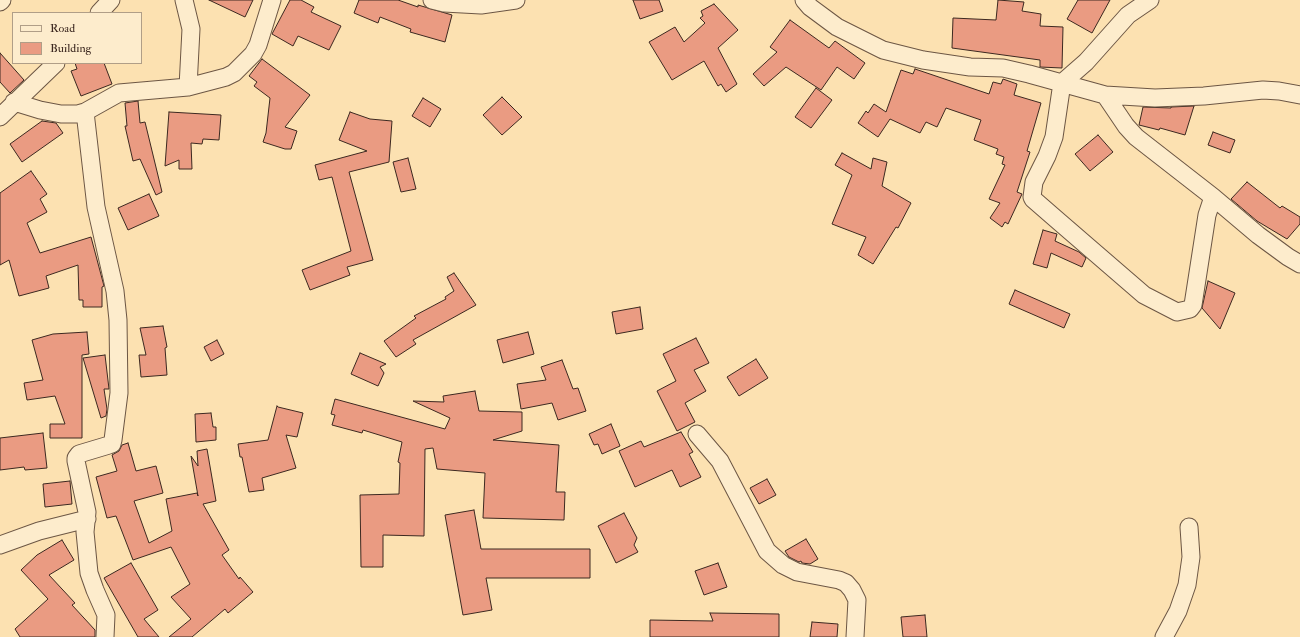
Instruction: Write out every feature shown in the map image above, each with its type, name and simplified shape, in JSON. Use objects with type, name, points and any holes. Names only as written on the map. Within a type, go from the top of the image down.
[{"type":"street","points":[[100,12],[111,0]]},
{"type":"street","points":[[184,0],[191,29],[188,87]]},
{"type":"street","points":[[14,102],[40,110],[62,114],[78,114],[119,93],[188,87],[226,77],[234,73],[246,62],[258,45],[272,0]]},
{"type":"street","points":[[432,0],[444,3],[481,5],[516,0]]},
{"type":"street","points":[[804,0],[837,26],[883,50],[931,62],[970,67],[1003,68],[1106,95],[1162,98],[1204,96],[1263,90],[1300,95]]},
{"type":"street","points":[[1150,0],[1128,15],[1086,62],[1062,83],[1054,137],[1047,156],[1034,182],[1032,194],[1033,199],[1144,295],[1177,312],[1193,306],[1207,216],[1213,197]]},
{"type":"street","points":[[0,117],[55,64]]},
{"type":"street","points":[[1106,95],[1126,126],[1136,137],[1213,197],[1258,235],[1300,264]]},
{"type":"street","points":[[84,112],[96,207],[114,291],[118,320],[119,393],[112,444],[79,454],[76,458],[86,506],[87,519],[84,532],[89,573],[94,590],[106,616],[105,637]]},
{"type":"street","points":[[697,434],[720,461],[767,551],[784,565],[797,572],[839,580],[846,583],[852,590],[857,600],[855,637]]},
{"type":"street","points":[[0,545],[39,531],[87,519]]},
{"type":"street","points":[[1164,637],[1178,611],[1186,586],[1191,557],[1189,527]]},
{"type":"building","points":[[209,0],[253,0],[245,17]]},
{"type":"building","points":[[290,0],[301,0],[314,7],[311,12],[341,26],[329,50],[298,36],[293,46],[272,34]]},
{"type":"building","points":[[359,0],[398,0],[418,7],[418,5],[452,15],[445,42],[410,32],[411,29],[380,17],[378,23],[354,13]]},
{"type":"building","points":[[633,0],[659,0],[663,11],[640,19]]},
{"type":"building","points":[[998,0],[1024,2],[1022,11],[1041,14],[1040,26],[1063,27],[1062,68],[1040,67],[1040,60],[952,48],[953,18],[996,20]]},
{"type":"building","points":[[1078,0],[1110,0],[1092,33],[1067,19]]},
{"type":"building","points":[[714,4],[738,30],[718,48],[737,84],[726,92],[721,84],[718,86],[704,61],[672,80],[649,42],[675,27],[684,42],[705,23],[700,18],[703,16],[701,11]]},
{"type":"building","points":[[790,20],[829,48],[835,41],[865,63],[854,79],[837,67],[821,90],[786,67],[764,86],[753,74],[777,52],[770,47]]},
{"type":"building","points":[[0,53],[24,80],[10,93],[0,82]]},
{"type":"building","points":[[262,59],[310,95],[285,127],[297,131],[291,149],[285,149],[263,142],[266,133],[270,98],[254,86],[257,82],[249,76]]},
{"type":"building","points":[[75,64],[104,64],[112,84],[81,96],[71,71],[77,69]]},
{"type":"building","points":[[915,69],[989,94],[993,82],[1001,84],[1003,79],[1017,84],[1014,95],[1041,103],[1027,151],[1030,152],[1017,192],[1022,194],[1008,224],[1005,222],[1002,227],[990,218],[1000,203],[989,199],[1005,165],[1002,164],[1004,157],[996,154],[998,149],[974,140],[981,120],[946,108],[937,127],[926,122],[920,133],[890,119],[878,137],[858,123],[866,111],[868,113],[874,104],[886,112],[901,70],[913,74]]},
{"type":"building","points":[[816,88],[832,100],[811,128],[795,117]]},
{"type":"building","points":[[502,97],[522,117],[502,135],[483,115]]},
{"type":"building","points":[[423,98],[441,109],[430,127],[412,116]]},
{"type":"building","points":[[138,101],[140,123],[145,122],[162,192],[156,195],[140,159],[133,161],[125,126],[127,126],[125,103]]},
{"type":"building","points":[[1194,106],[1185,135],[1160,128],[1159,130],[1139,125],[1143,107],[1171,108]]},
{"type":"building","points":[[169,112],[221,115],[219,140],[203,139],[202,144],[191,143],[192,169],[179,169],[179,160],[165,166]]},
{"type":"building","points":[[350,112],[370,119],[392,121],[389,162],[349,172],[373,260],[347,267],[350,275],[310,290],[302,270],[351,251],[332,177],[319,180],[315,165],[367,151],[339,140]]},
{"type":"building","points":[[42,121],[56,123],[63,133],[22,162],[10,144]]},
{"type":"building","points":[[1213,132],[1235,140],[1230,153],[1208,145]]},
{"type":"building","points":[[1098,135],[1113,152],[1090,171],[1075,154]]},
{"type":"building","points":[[842,153],[871,169],[873,158],[887,162],[882,186],[911,203],[898,228],[896,227],[873,264],[858,255],[866,237],[832,224],[852,175],[835,165]]},
{"type":"building","points":[[408,158],[416,189],[401,192],[393,162]]},
{"type":"building","points":[[31,171],[47,194],[40,199],[47,212],[27,223],[40,253],[91,237],[104,286],[102,287],[102,307],[83,307],[83,300],[79,300],[78,265],[46,276],[49,288],[19,296],[9,260],[0,265],[0,193]]},
{"type":"building","points":[[1247,182],[1280,208],[1282,206],[1300,217],[1300,224],[1287,239],[1257,221],[1231,199]]},
{"type":"building","points":[[149,194],[159,216],[128,230],[118,208]]},
{"type":"building","points":[[1043,230],[1057,234],[1055,241],[1079,252],[1086,258],[1082,267],[1051,253],[1047,268],[1033,264]]},
{"type":"building","points":[[454,273],[476,305],[413,340],[416,344],[396,357],[384,341],[416,318],[414,316],[446,299],[445,297],[454,291],[447,277]]},
{"type":"building","points":[[1208,281],[1235,293],[1220,329],[1202,308]]},
{"type":"building","points":[[1015,290],[1070,314],[1064,328],[1009,304]]},
{"type":"building","points":[[640,307],[643,329],[616,334],[612,312]]},
{"type":"building","points":[[163,326],[167,347],[165,348],[167,375],[141,377],[139,355],[146,355],[140,328]]},
{"type":"building","points":[[87,332],[89,354],[82,355],[82,438],[50,438],[50,424],[65,424],[55,396],[27,400],[24,383],[43,380],[32,340],[53,334]]},
{"type":"building","points":[[528,332],[534,354],[503,363],[497,340]]},
{"type":"building","points":[[696,338],[709,363],[694,370],[706,391],[685,403],[695,422],[677,431],[657,391],[676,381],[663,354]]},
{"type":"building","points":[[217,340],[224,354],[211,361],[204,347]]},
{"type":"building","points":[[360,353],[386,364],[380,367],[384,373],[378,386],[351,374]]},
{"type":"building","points":[[105,355],[109,389],[104,389],[107,409],[106,416],[101,418],[83,358]]},
{"type":"building","points":[[756,359],[768,378],[739,396],[727,377]]},
{"type":"building","points":[[562,360],[573,389],[578,388],[586,411],[558,420],[552,403],[521,409],[517,384],[546,380],[541,367]]},
{"type":"building","points":[[475,391],[479,411],[522,412],[522,431],[493,440],[559,445],[556,492],[565,492],[564,520],[483,518],[485,473],[437,469],[433,448],[425,449],[424,536],[383,535],[383,567],[361,567],[360,495],[399,494],[400,463],[398,462],[402,442],[363,430],[362,433],[332,425],[335,415],[331,414],[335,399],[445,429],[450,418],[413,401],[444,402],[443,396]]},
{"type":"building","points":[[277,406],[303,413],[297,437],[286,435],[296,468],[262,478],[264,490],[249,492],[238,444],[268,440]]},
{"type":"building","points":[[211,413],[213,427],[216,427],[216,440],[196,442],[195,414]]},
{"type":"building","points":[[611,424],[620,446],[602,454],[598,444],[594,445],[589,434]]},
{"type":"building","points":[[681,432],[693,452],[689,454],[701,477],[680,487],[672,470],[635,487],[619,451],[641,441],[644,447]]},
{"type":"building","points":[[43,433],[47,468],[25,470],[24,467],[0,470],[0,438]]},
{"type":"building","points":[[128,443],[136,471],[156,466],[163,493],[134,501],[149,543],[172,531],[166,499],[197,493],[198,496],[191,456],[198,466],[197,451],[207,449],[216,501],[203,504],[229,550],[222,555],[239,579],[240,577],[253,592],[228,613],[225,609],[192,637],[169,637],[191,619],[171,597],[190,584],[171,547],[133,560],[116,516],[107,518],[96,477],[117,471],[112,455],[119,451],[122,445]]},
{"type":"building","points":[[767,479],[776,495],[759,504],[750,488]]},
{"type":"building","points":[[70,481],[72,504],[45,507],[43,484]]},
{"type":"building","points":[[474,510],[481,549],[590,549],[590,578],[486,578],[492,610],[463,615],[445,515]]},
{"type":"building","points":[[624,513],[637,538],[634,545],[638,552],[616,563],[598,526]]},
{"type":"building","points":[[806,539],[818,559],[810,564],[802,563],[801,561],[799,562],[789,557],[785,551]]},
{"type":"building","points":[[62,540],[74,560],[49,575],[75,603],[72,605],[95,630],[95,637],[20,637],[15,629],[48,599],[21,570],[37,555]]},
{"type":"building","points":[[131,563],[158,610],[144,619],[159,637],[138,637],[104,578]]},
{"type":"building","points":[[718,563],[727,587],[704,595],[695,571]]},
{"type":"building","points":[[710,613],[779,614],[779,637],[650,637],[650,620],[713,621]]},
{"type":"building","points":[[925,615],[927,637],[903,637],[901,617]]},
{"type":"building","points":[[812,622],[838,624],[837,637],[810,637]]}]
